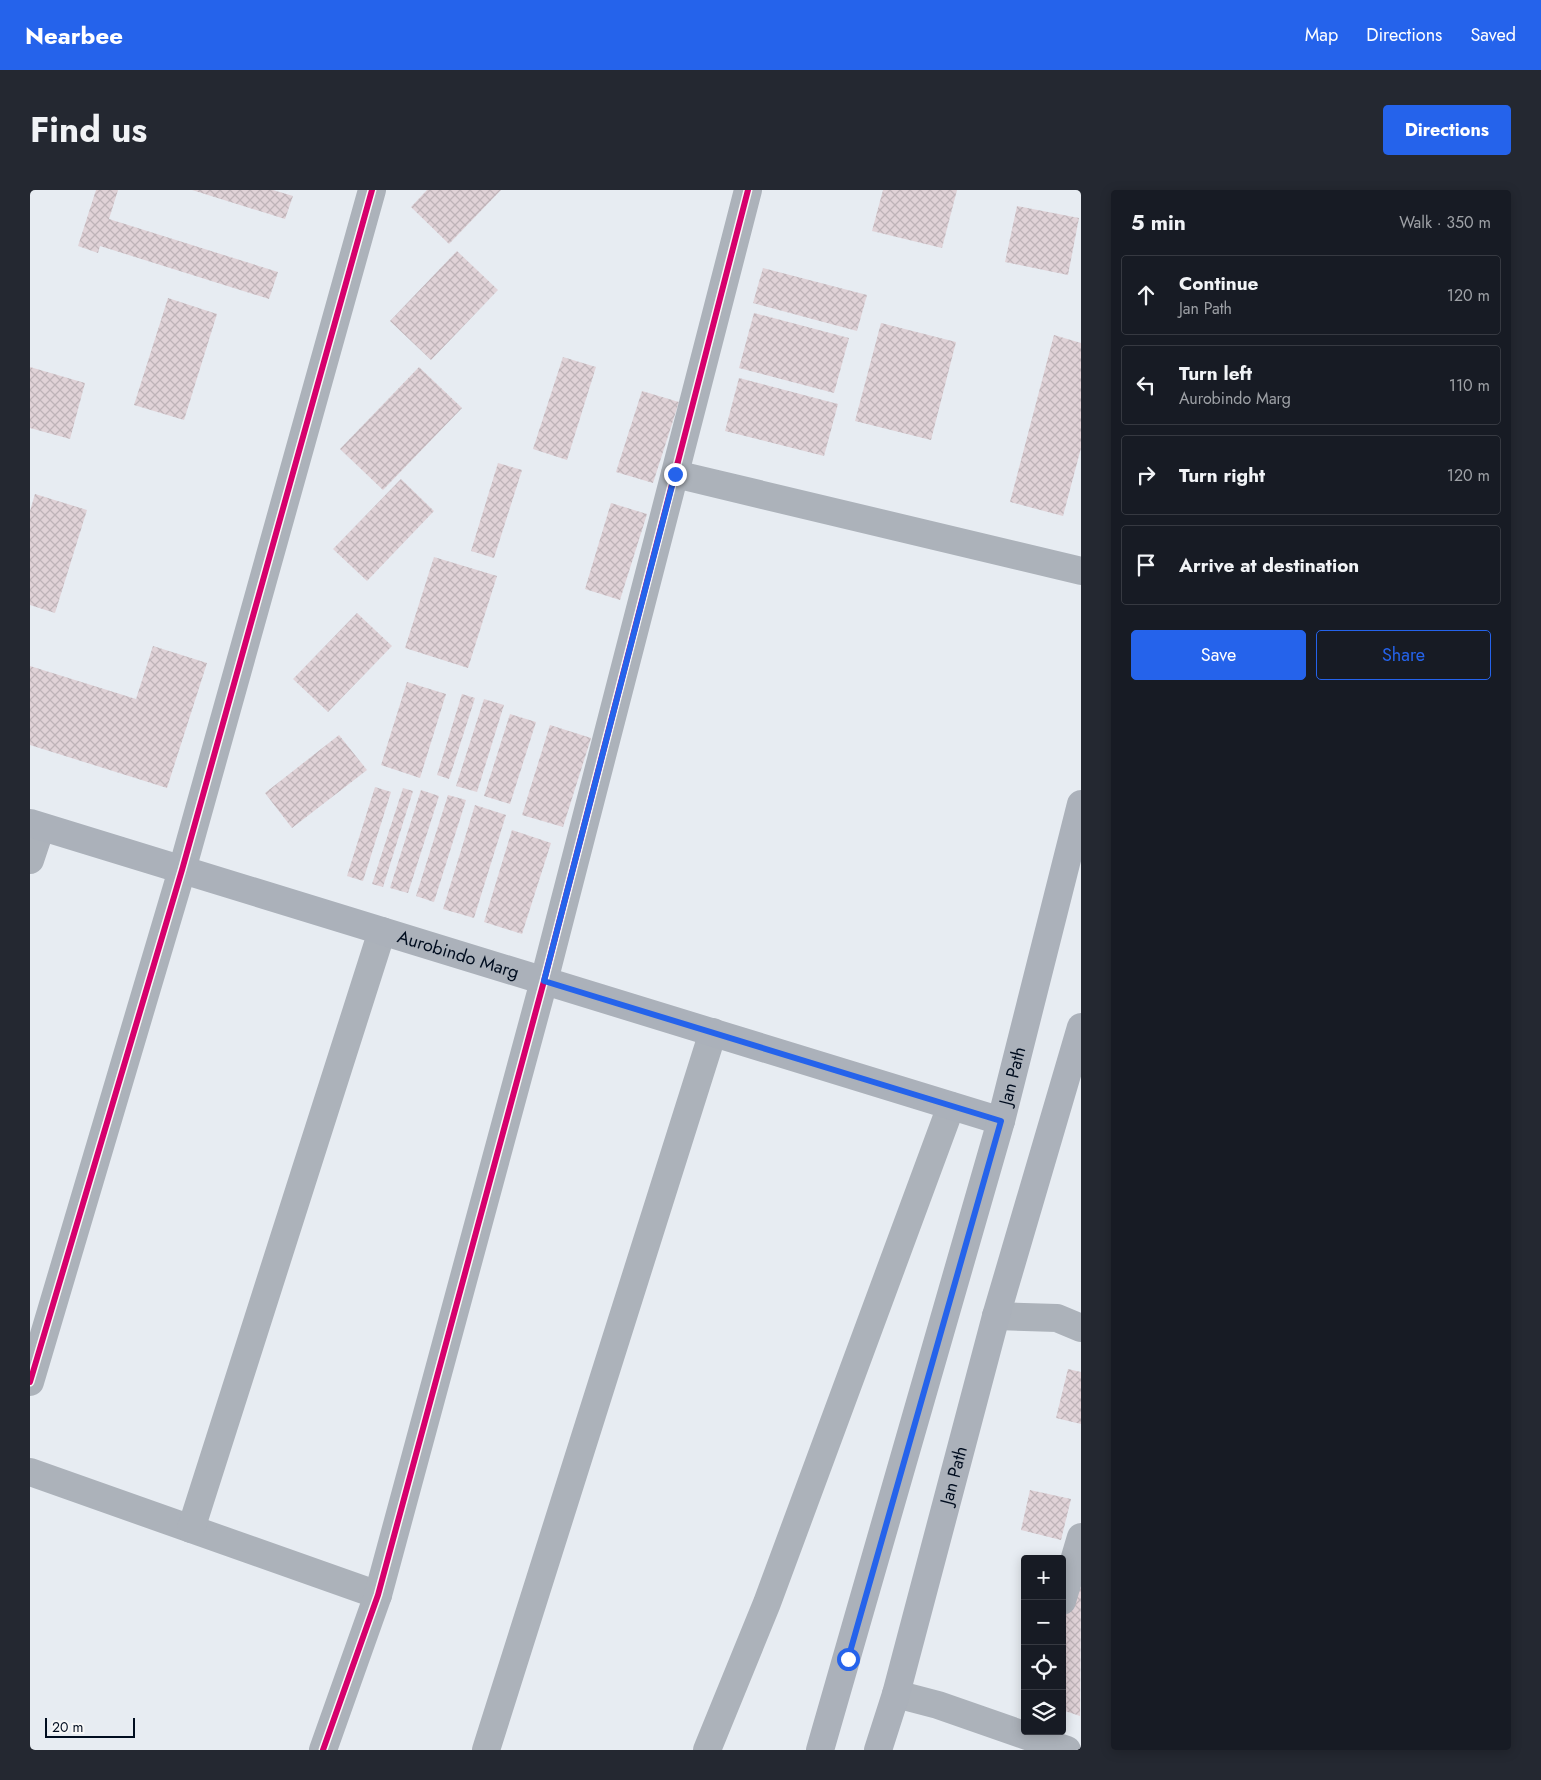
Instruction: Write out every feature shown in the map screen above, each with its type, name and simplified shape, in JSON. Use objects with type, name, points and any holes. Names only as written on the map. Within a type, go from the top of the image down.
[{"type":"main road","name":"Jan Path","points":[[820,1750],[1001,1121],[1081,804]]},
{"type":"main road","name":"Aurobindo Marg","points":[[35,825],[1001,1121]]},
{"type":"main road","name":"Jan Path","points":[[878,1750],[896,1694],[996,1316],[1081,1027]]},
{"type":"street","points":[[30,1382],[182,870],[372,190]]},
{"type":"street","points":[[323,1750],[378,1595],[544,981],[748,190]]},
{"type":"street","points":[[675,474],[1081,571]]},
{"type":"street","points":[[30,860],[35,825]]},
{"type":"street","points":[[191,1529],[382,931]]},
{"type":"street","points":[[486,1750],[713,1032]]},
{"type":"street","points":[[707,1750],[766,1602],[951,1106]]},
{"type":"street","points":[[996,1316],[1058,1318],[1081,1328]]},
{"type":"street","points":[[30,1472],[378,1595]]},
{"type":"street","points":[[1062,1600],[1081,1537]]},
{"type":"street","points":[[896,1694],[1021,1730]]},
{"type":"street","points":[[1033,1735],[1068,1750]]},
{"type":"building","points":[[96,190],[118,190],[109,219],[278,272],[269,299],[100,246],[98,253],[78,246]]},
{"type":"building","points":[[192,190],[273,190],[293,196],[285,219]]},
{"type":"building","points":[[427,190],[501,190],[449,244],[411,207]]},
{"type":"building","points":[[883,190],[957,190],[942,248],[872,231]]},
{"type":"building","points":[[1017,206],[1079,218],[1068,275],[1005,262]]},
{"type":"building","points":[[457,251],[498,290],[431,360],[390,321]]},
{"type":"building","points":[[763,268],[867,295],[857,331],[753,303]]},
{"type":"building","points":[[168,298],[217,314],[184,420],[134,405]]},
{"type":"building","points":[[754,313],[849,338],[834,393],[739,368]]},
{"type":"building","points":[[881,323],[956,342],[931,440],[855,421]]},
{"type":"building","points":[[1054,335],[1081,343],[1081,448],[1063,516],[1010,502]]},
{"type":"building","points":[[563,357],[596,367],[567,460],[533,449]]},
{"type":"building","points":[[30,367],[85,383],[70,439],[30,428]]},
{"type":"building","points":[[419,367],[462,408],[383,490],[340,449]]},
{"type":"building","points":[[739,378],[838,404],[824,456],[725,431]]},
{"type":"building","points":[[642,391],[679,402],[653,483],[616,472]]},
{"type":"building","points":[[498,463],[522,470],[494,558],[471,551]]},
{"type":"building","points":[[401,479],[434,511],[367,581],[333,549]]},
{"type":"building","points":[[35,494],[87,510],[55,613],[30,605],[30,511]]},
{"type":"building","points":[[611,503],[647,514],[620,600],[585,589]]},
{"type":"building","points":[[434,557],[497,576],[468,668],[405,648]]},
{"type":"building","points":[[357,613],[392,646],[328,712],[293,679]]},
{"type":"building","points":[[153,646],[207,663],[167,788],[30,745],[30,666],[136,699]]},
{"type":"building","points":[[407,682],[446,694],[420,778],[381,765]]},
{"type":"building","points":[[462,694],[475,698],[449,779],[437,775]]},
{"type":"building","points":[[484,699],[504,705],[477,792],[456,786]]},
{"type":"building","points":[[510,714],[536,722],[510,804],[484,796]]},
{"type":"building","points":[[550,725],[591,738],[563,827],[522,815]]},
{"type":"building","points":[[339,735],[367,770],[292,828],[265,793]]},
{"type":"building","points":[[375,787],[391,792],[363,881],[347,876]]},
{"type":"building","points":[[403,788],[413,791],[383,887],[372,884]]},
{"type":"building","points":[[421,790],[439,796],[408,893],[390,888]]},
{"type":"building","points":[[448,795],[466,800],[434,902],[416,896]]},
{"type":"building","points":[[475,805],[506,815],[474,918],[443,909]]},
{"type":"building","points":[[512,830],[551,843],[522,934],[484,922]]},
{"type":"building","points":[[1068,1369],[1081,1372],[1081,1424],[1056,1418]]},
{"type":"building","points":[[1030,1490],[1071,1499],[1061,1540],[1021,1530]]},
{"type":"building","points":[[1075,1582],[1081,1584],[1080,1716],[1066,1711],[1066,1611]]},
{"type":"cycle path","points":[[30,1382],[182,870],[372,190]]},
{"type":"cycle path","points":[[323,1750],[378,1595],[544,981],[748,190]]},
{"type":"route","points":[[675,474],[544,981],[1001,1121],[848,1659]]}]
